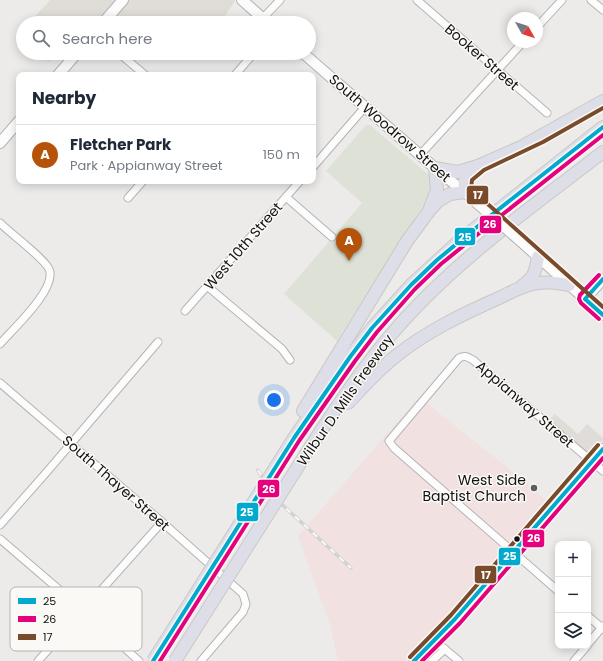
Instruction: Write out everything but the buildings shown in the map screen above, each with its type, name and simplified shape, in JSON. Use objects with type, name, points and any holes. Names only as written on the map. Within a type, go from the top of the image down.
[{"type":"highway","points":[[429,211],[437,190],[435,168],[456,172],[478,166],[521,147],[603,101]]},
{"type":"highway","name":"Wilbur D. Mills Freeway","points":[[292,436],[372,328],[411,285],[465,236],[603,128]]},
{"type":"highway","name":"Wilbur D. Mills Freeway","points":[[175,661],[306,454],[380,347],[421,302],[455,270],[603,152]]},
{"type":"highway","points":[[153,661],[263,487],[394,260],[429,211],[438,201],[447,195],[467,194],[464,184],[465,178],[478,166]]},
{"type":"highway","points":[[520,288],[536,271],[538,257]]},
{"type":"highway","points":[[321,432],[379,371],[416,341],[449,322],[520,288],[534,283],[552,282],[569,285]]},
{"type":"main road","points":[[109,16],[123,0]]},
{"type":"main road","points":[[242,0],[260,16]]},
{"type":"main road","points":[[61,72],[71,60]]},
{"type":"main road","name":"South Woodrow Street","points":[[311,60],[467,194],[603,315]]},
{"type":"main road","points":[[0,143],[16,124]]},
{"type":"main road","points":[[585,299],[603,279]]},
{"type":"main road","points":[[414,661],[435,641],[603,449]]},
{"type":"street","points":[[269,16],[280,0]]},
{"type":"street","name":"Booker Street","points":[[417,0],[546,113]]},
{"type":"street","points":[[543,21],[562,0]]},
{"type":"street","points":[[591,0],[603,10]]},
{"type":"street","points":[[420,155],[517,48]]},
{"type":"street","points":[[127,60],[141,72]]},
{"type":"street","points":[[237,72],[248,60]]},
{"type":"street","points":[[316,164],[365,107]]},
{"type":"street","points":[[128,198],[140,184]]},
{"type":"street","name":"West 10th Street","points":[[185,311],[297,184]]},
{"type":"street","points":[[286,197],[332,237]]},
{"type":"street","points":[[0,223],[39,257],[49,268],[51,274],[48,286],[40,298],[0,344]]},
{"type":"street","points":[[207,286],[282,349],[290,360]]},
{"type":"street","points":[[0,525],[158,342]]},
{"type":"street","name":"Appianway Street","points":[[513,552],[394,448],[389,441],[454,364],[463,356],[468,356],[603,471]]},
{"type":"street","name":"South Thayer Street","points":[[0,383],[162,522],[231,584],[239,589],[246,600],[246,607],[201,661]]},
{"type":"street","points":[[105,587],[162,522]]},
{"type":"street","points":[[0,539],[56,587]]},
{"type":"street","points":[[513,552],[555,588]]},
{"type":"street","points":[[591,618],[602,627],[591,640]]},
{"type":"street","points":[[435,641],[459,661]]},
{"type":"street","points":[[432,661],[445,649]]},
{"type":"street","points":[[574,661],[584,649]]},
{"type":"street","points":[[38,661],[47,651]]},
{"type":"street","points":[[128,651],[139,661]]},
{"type":"shaded area","points":[[50,0],[235,1],[225,16],[35,16]]},
{"type":"shaded area","points":[[366,125],[370,125],[430,176],[430,196],[407,229],[337,341],[284,294],[362,203],[326,171]]},
{"type":"shaded area","points":[[419,397],[512,471],[550,504],[405,661],[338,661],[330,625],[298,536]]},
{"type":"shaded area","points":[[555,414],[578,434],[587,424],[603,438],[603,440],[590,455],[550,419]]},
{"type":"railway","points":[[258,470],[276,499],[351,568]]},
{"type":"transit line","name":"17","points":[[603,108],[543,142],[484,170],[472,180],[471,189],[603,307]]},
{"type":"transit line","name":"25","points":[[153,661],[294,438],[372,328],[411,285],[437,260],[603,127]]},
{"type":"transit line","name":"26","points":[[160,661],[299,441],[377,332],[415,289],[441,264],[603,135]]},
{"type":"transit line","name":"26","points":[[599,275],[580,295],[579,299],[581,303],[599,319]]},
{"type":"transit line","name":"25","points":[[603,279],[585,299],[603,315]]},
{"type":"transit line","name":"17","points":[[410,657],[451,615],[598,445]]},
{"type":"transit line","name":"25","points":[[414,661],[455,619],[603,449]]},
{"type":"transit line","name":"26","points":[[422,661],[460,623],[603,458]]},
{"type":"place","name":"Fletcher Park","points":[[349,261]]},
{"type":"place","name":"West Side Baptist Church","points":[[534,488]]}]
